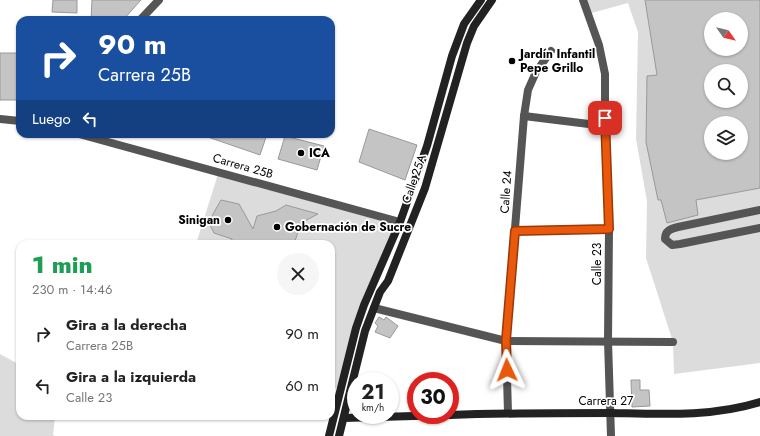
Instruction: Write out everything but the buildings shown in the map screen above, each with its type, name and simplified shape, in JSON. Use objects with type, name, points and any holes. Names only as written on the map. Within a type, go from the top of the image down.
[{"type":"main road","name":"Calle 25A","points":[[335,412],[356,328],[364,305],[400,222],[427,146],[452,56],[464,24],[481,0]]},
{"type":"main road","name":"Calle 25A","points":[[340,436],[365,331],[380,292],[388,281],[425,188],[467,43],[474,26],[492,0]]},
{"type":"main road","points":[[380,292],[383,278],[404,228],[404,224],[400,222]]},
{"type":"main road","name":"Carrera 27","points":[[459,415],[508,413],[682,414],[724,410],[760,402]]},
{"type":"main road","name":"Carrera 27","points":[[344,418],[407,416]]},
{"type":"main road","name":"Calle 25A","points":[[329,436],[333,420]]},
{"type":"street","points":[[144,16],[159,0]]},
{"type":"street","name":"Calle 23","points":[[583,0],[599,45],[605,74],[605,126],[609,229],[608,341],[611,436]]},
{"type":"street","name":"Calle 24","points":[[508,413],[506,340],[524,116],[528,90],[536,72],[552,50]]},
{"type":"street","points":[[524,116],[605,126]]},
{"type":"street","points":[[0,119],[16,121]]},
{"type":"street","name":"Carrera 25B","points":[[94,138],[400,222]]},
{"type":"street","points":[[760,210],[678,227],[665,234],[665,240],[672,245],[680,244],[760,228]]},
{"type":"street","points":[[515,231],[609,229]]},
{"type":"street","points":[[374,308],[506,340],[674,342]]},
{"type":"shaded area","points":[[583,0],[760,0],[760,363],[674,374],[673,342],[646,258],[647,201],[636,139],[638,32],[628,3],[588,14]]},
{"type":"shaded area","points":[[219,171],[400,222],[364,305],[341,389],[335,388],[335,240],[197,240]]},
{"type":"shaded area","points":[[0,354],[16,363],[16,420],[55,420],[53,435],[55,436],[0,436]]},
{"type":"place","name":"Jardín Infantil Pepe Grillo","points":[[512,61]]},
{"type":"place","name":"ICA","points":[[301,153]]},
{"type":"place","name":"Sinigan","points":[[228,220]]},
{"type":"place","name":"Gobernación de Sucre","points":[[277,227]]},
{"type":"route","points":[[507,370],[506,340],[515,231],[609,229],[605,118]]}]
